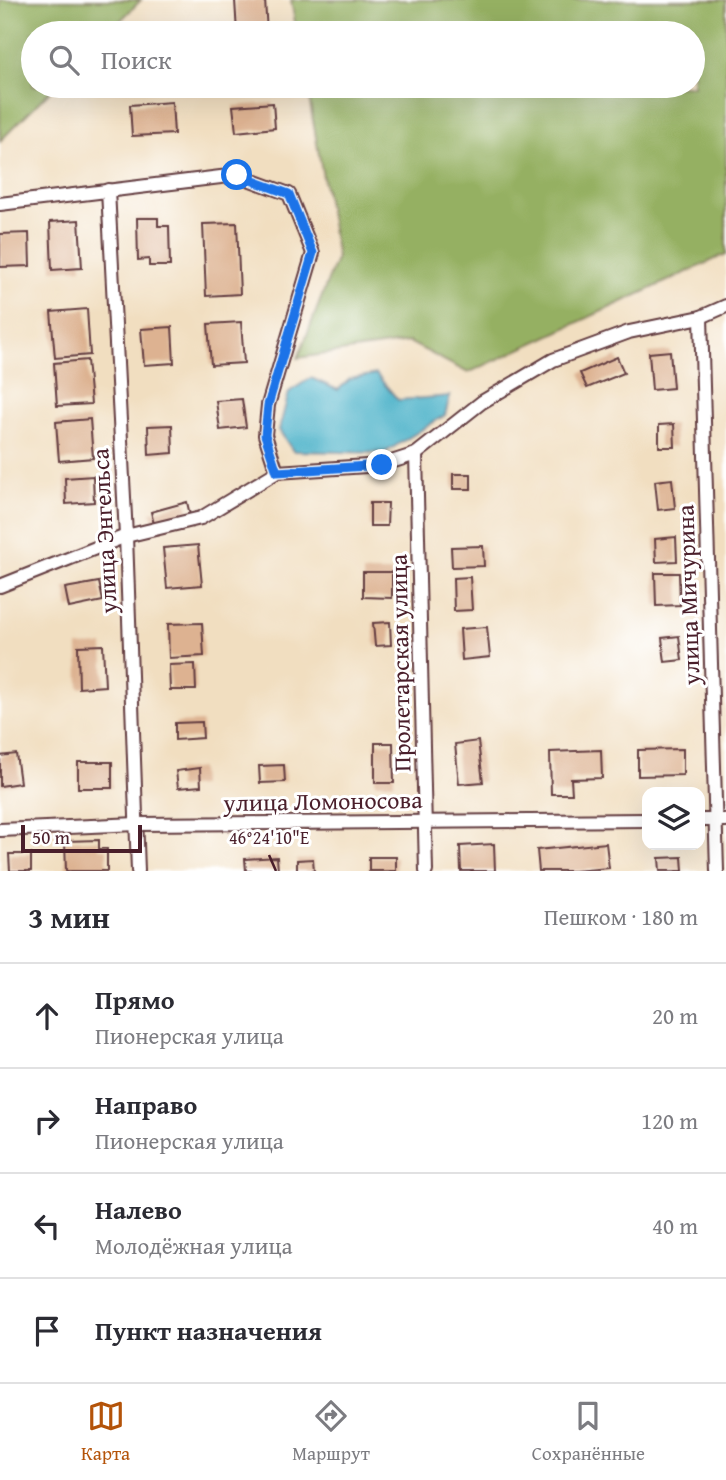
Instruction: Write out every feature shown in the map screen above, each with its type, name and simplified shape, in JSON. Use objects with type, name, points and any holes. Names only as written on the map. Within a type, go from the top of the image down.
[{"type":"street","points":[[0,204],[237,175],[289,194],[313,253],[268,405],[265,435],[277,472]]},
{"type":"street","name":"улица Энгельса","points":[[108,190],[126,536],[138,871]]},
{"type":"street","points":[[0,586],[126,536],[201,518],[277,472],[382,465],[416,454],[482,402],[553,360],[629,332],[701,317],[726,306]]},
{"type":"street","name":"улица Мичурина","points":[[701,317],[721,820],[717,871]]},
{"type":"street","name":"Пролетарская улица","points":[[416,454],[426,871]]},
{"type":"street","name":"улица Ломоносова","points":[[0,830],[137,824],[642,820]]},
{"type":"green space","points":[[0,0],[141,0],[120,21],[21,21],[21,98],[43,98],[0,141]]},
{"type":"green space","points":[[291,0],[726,0],[726,254],[468,373],[409,342],[298,358],[337,257],[309,98],[705,98],[705,21],[295,21]]},
{"type":"water","points":[[376,374],[398,400],[450,396],[445,415],[384,453],[293,451],[279,430],[289,392],[311,378],[338,390],[350,379]]},
{"type":"building","points":[[235,0],[265,0],[266,21],[236,21]]},
{"type":"building","points":[[172,102],[174,134],[132,136],[130,105]]},
{"type":"building","points":[[273,103],[275,128],[236,132],[233,106]]},
{"type":"building","points":[[137,218],[158,218],[158,226],[169,226],[170,266],[149,266],[149,259],[138,260]]},
{"type":"building","points":[[79,220],[82,268],[52,270],[50,222]]},
{"type":"building","points":[[237,223],[240,294],[206,296],[203,224]]},
{"type":"building","points":[[29,233],[30,266],[0,267],[0,234]]},
{"type":"building","points":[[87,309],[90,355],[55,358],[51,312]]},
{"type":"building","points":[[241,322],[244,363],[211,365],[208,324]]},
{"type":"building","points":[[172,327],[174,363],[144,365],[141,329]]},
{"type":"building","points":[[670,351],[673,388],[652,390],[649,353]]},
{"type":"building","points":[[617,357],[624,373],[587,388],[580,373]]},
{"type":"building","points":[[87,360],[91,404],[57,406],[54,363]]},
{"type":"building","points":[[242,399],[246,427],[220,430],[216,401]]},
{"type":"building","points":[[90,419],[93,458],[59,461],[56,422]]},
{"type":"building","points":[[674,424],[675,447],[659,447],[659,425]]},
{"type":"building","points":[[172,425],[173,453],[149,455],[148,426]]},
{"type":"building","points":[[453,474],[471,474],[471,489],[453,489]]},
{"type":"building","points":[[93,476],[94,502],[66,504],[65,478]]},
{"type":"building","points":[[672,479],[675,508],[658,510],[655,481]]},
{"type":"building","points":[[187,502],[190,515],[154,524],[151,512]]},
{"type":"building","points":[[370,503],[388,503],[387,526],[370,526]]},
{"type":"building","points":[[676,537],[677,561],[656,562],[655,539]]},
{"type":"building","points":[[198,545],[202,585],[167,588],[163,548]]},
{"type":"building","points":[[483,546],[484,566],[452,567],[451,547]]},
{"type":"building","points":[[363,572],[392,572],[392,598],[363,597]]},
{"type":"building","points":[[655,573],[679,573],[680,605],[656,606]]},
{"type":"building","points":[[470,577],[472,610],[454,611],[453,578]]},
{"type":"building","points":[[99,582],[103,601],[69,608],[65,588]]},
{"type":"building","points":[[390,622],[391,645],[375,646],[373,623]]},
{"type":"building","points":[[202,623],[204,656],[169,658],[168,624]]},
{"type":"building","points":[[487,627],[490,657],[462,660],[460,629]]},
{"type":"building","points":[[679,636],[682,660],[665,662],[662,638]]},
{"type":"building","points":[[103,645],[105,686],[79,688],[78,646]]},
{"type":"building","points":[[195,664],[196,690],[170,690],[169,665]]},
{"type":"building","points":[[202,722],[203,738],[175,740],[175,723]]},
{"type":"building","points":[[478,741],[483,782],[459,784],[455,744]]},
{"type":"building","points":[[375,743],[393,743],[394,783],[375,783]]},
{"type":"building","points":[[683,749],[683,775],[638,776],[638,750]]},
{"type":"building","points":[[601,750],[602,778],[571,779],[572,794],[551,794],[550,752]]},
{"type":"building","points":[[16,754],[20,783],[0,786],[0,756]]},
{"type":"building","points":[[78,762],[112,762],[112,788],[78,788]]},
{"type":"building","points":[[284,765],[285,782],[260,783],[259,766]]},
{"type":"building","points":[[200,768],[201,786],[178,788],[176,771]]},
{"type":"building","points":[[99,840],[99,849],[107,849],[107,871],[66,871],[65,841]]},
{"type":"building","points":[[606,843],[609,868],[539,871],[537,850]]},
{"type":"building","points":[[494,844],[495,871],[461,871],[460,846]]},
{"type":"building","points":[[9,854],[31,854],[31,871],[10,871]]},
{"type":"building","points":[[277,857],[278,871],[246,871],[245,859]]},
{"type":"building","points":[[369,857],[396,857],[396,871],[369,871]]},
{"type":"building","points":[[682,857],[683,871],[660,871],[659,858]]},
{"type":"building","points":[[313,859],[314,871],[297,871],[297,860]]},
{"type":"route","points":[[237,175],[289,194],[313,253],[268,405],[265,435],[277,472],[382,465]]}]
